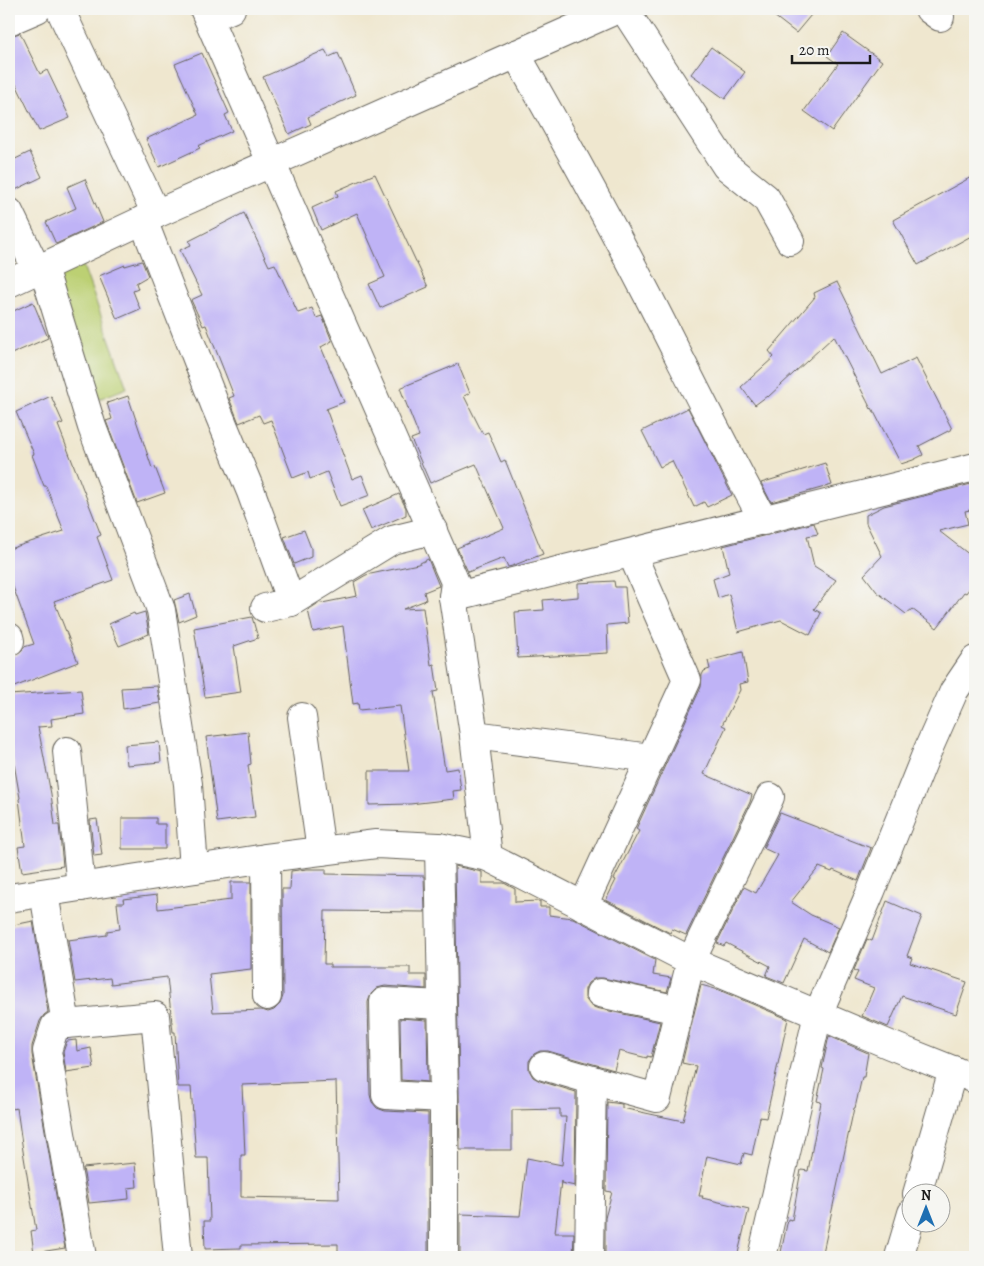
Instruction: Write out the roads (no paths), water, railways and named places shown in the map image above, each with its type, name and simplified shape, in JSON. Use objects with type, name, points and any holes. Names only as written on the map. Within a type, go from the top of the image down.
[{"type":"street","points":[[9,22],[37,9]]},
{"type":"street","points":[[60,9],[150,217],[214,405],[251,492],[292,602]]},
{"type":"street","points":[[9,282],[150,217],[618,9]]},
{"type":"street","points":[[624,9],[726,166],[766,198],[790,241]]},
{"type":"street","points":[[215,12],[271,163],[455,582],[454,598],[474,735],[488,857]]},
{"type":"street","points":[[516,54],[580,166],[727,453],[764,520]]},
{"type":"street","points":[[9,212],[40,268],[92,427],[160,610],[188,784],[194,869]]},
{"type":"street","points":[[454,598],[975,467]]},
{"type":"street","points":[[265,608],[292,602],[392,540],[433,530]]},
{"type":"street","points":[[583,906],[687,680],[632,554]]},
{"type":"street","points":[[762,1257],[818,1014],[954,691],[975,660]]},
{"type":"street","points":[[302,717],[322,851]]},
{"type":"street","points":[[474,735],[651,758]]},
{"type":"street","points":[[67,751],[82,887]]},
{"type":"street","points":[[544,1066],[658,1098],[691,961],[770,797]]},
{"type":"street","points":[[9,898],[266,858],[376,844],[439,847],[488,857],[691,961],[964,1074],[921,1184]]},
{"type":"street","points":[[439,847],[444,1098],[444,1257]]},
{"type":"street","points":[[266,858],[268,996]]},
{"type":"street","points":[[44,893],[66,1024]]},
{"type":"street","points":[[600,993],[679,1010]]},
{"type":"street","points":[[442,1005],[384,1002],[386,1095],[444,1098]]},
{"type":"street","points":[[82,1257],[47,1052],[55,1026],[155,1016],[178,1257]]},
{"type":"street","points":[[589,1257],[592,1080]]},
{"type":"street","points":[[899,1257],[906,1234]]}]
